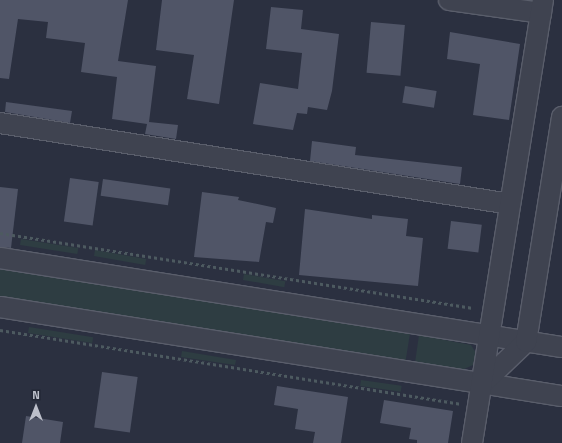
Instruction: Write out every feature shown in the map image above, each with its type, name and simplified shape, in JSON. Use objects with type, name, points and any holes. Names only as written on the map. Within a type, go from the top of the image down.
[{"type":"street","points":[[449,0],[542,7],[472,443]]},
{"type":"street","points":[[482,384],[526,342],[555,212],[562,117]]},
{"type":"street","points":[[0,123],[510,204]]},
{"type":"street","points":[[0,258],[562,347]]},
{"type":"street","points":[[0,307],[562,396]]},
{"type":"path","points":[[0,233],[493,312]]},
{"type":"path","points":[[0,330],[478,407]]},
{"type":"shaded area","points":[[21,239],[78,248],[77,254],[20,245]]},
{"type":"shaded area","points":[[95,250],[146,259],[145,265],[94,256]]},
{"type":"shaded area","points":[[0,269],[410,334],[406,362],[0,297]]},
{"type":"shaded area","points":[[244,274],[285,281],[284,287],[243,280]]},
{"type":"shaded area","points":[[29,327],[93,337],[92,343],[28,333]]},
{"type":"shaded area","points":[[419,335],[471,345],[476,353],[473,365],[462,370],[415,363]]},
{"type":"shaded area","points":[[182,351],[236,360],[235,365],[181,357]]},
{"type":"shaded area","points":[[361,380],[402,386],[401,392],[360,386]]},
{"type":"building","points":[[0,0],[128,0],[118,61],[156,66],[149,122],[178,125],[176,139],[145,134],[147,124],[112,119],[117,77],[81,72],[85,43],[46,38],[48,22],[18,19],[9,79],[0,78]]},
{"type":"building","points":[[162,0],[234,0],[219,104],[187,99],[194,55],[156,50]]},
{"type":"building","points":[[271,7],[303,10],[301,29],[339,34],[332,91],[327,110],[308,107],[307,114],[297,113],[293,130],[253,124],[260,83],[298,89],[302,53],[266,49]]},
{"type":"building","points":[[371,22],[405,25],[400,76],[367,73]]},
{"type":"building","points":[[450,32],[520,44],[509,120],[473,115],[480,64],[447,59]]},
{"type":"building","points":[[405,86],[437,91],[434,108],[402,103]]},
{"type":"building","points":[[6,102],[72,111],[70,123],[5,112]]},
{"type":"building","points":[[312,141],[356,147],[355,155],[462,167],[460,184],[310,161]]},
{"type":"building","points":[[70,178],[99,182],[93,226],[64,222]]},
{"type":"building","points":[[103,179],[170,188],[168,205],[101,196]]},
{"type":"building","points":[[0,187],[18,189],[11,248],[0,247]]},
{"type":"building","points":[[202,192],[239,197],[238,200],[276,208],[273,223],[266,222],[259,262],[194,257]]},
{"type":"building","points":[[305,209],[372,219],[372,215],[408,219],[406,236],[423,238],[418,286],[299,275]]},
{"type":"building","points":[[451,221],[482,225],[478,253],[448,249]]},
{"type":"building","points":[[102,372],[138,377],[130,432],[94,427]]},
{"type":"building","points":[[277,386],[348,397],[341,443],[313,443],[315,432],[295,429],[298,409],[274,405]]},
{"type":"building","points":[[384,400],[453,411],[448,443],[417,443],[417,440],[409,439],[411,428],[380,423]]},
{"type":"building","points":[[26,416],[63,422],[60,443],[22,443]]}]
